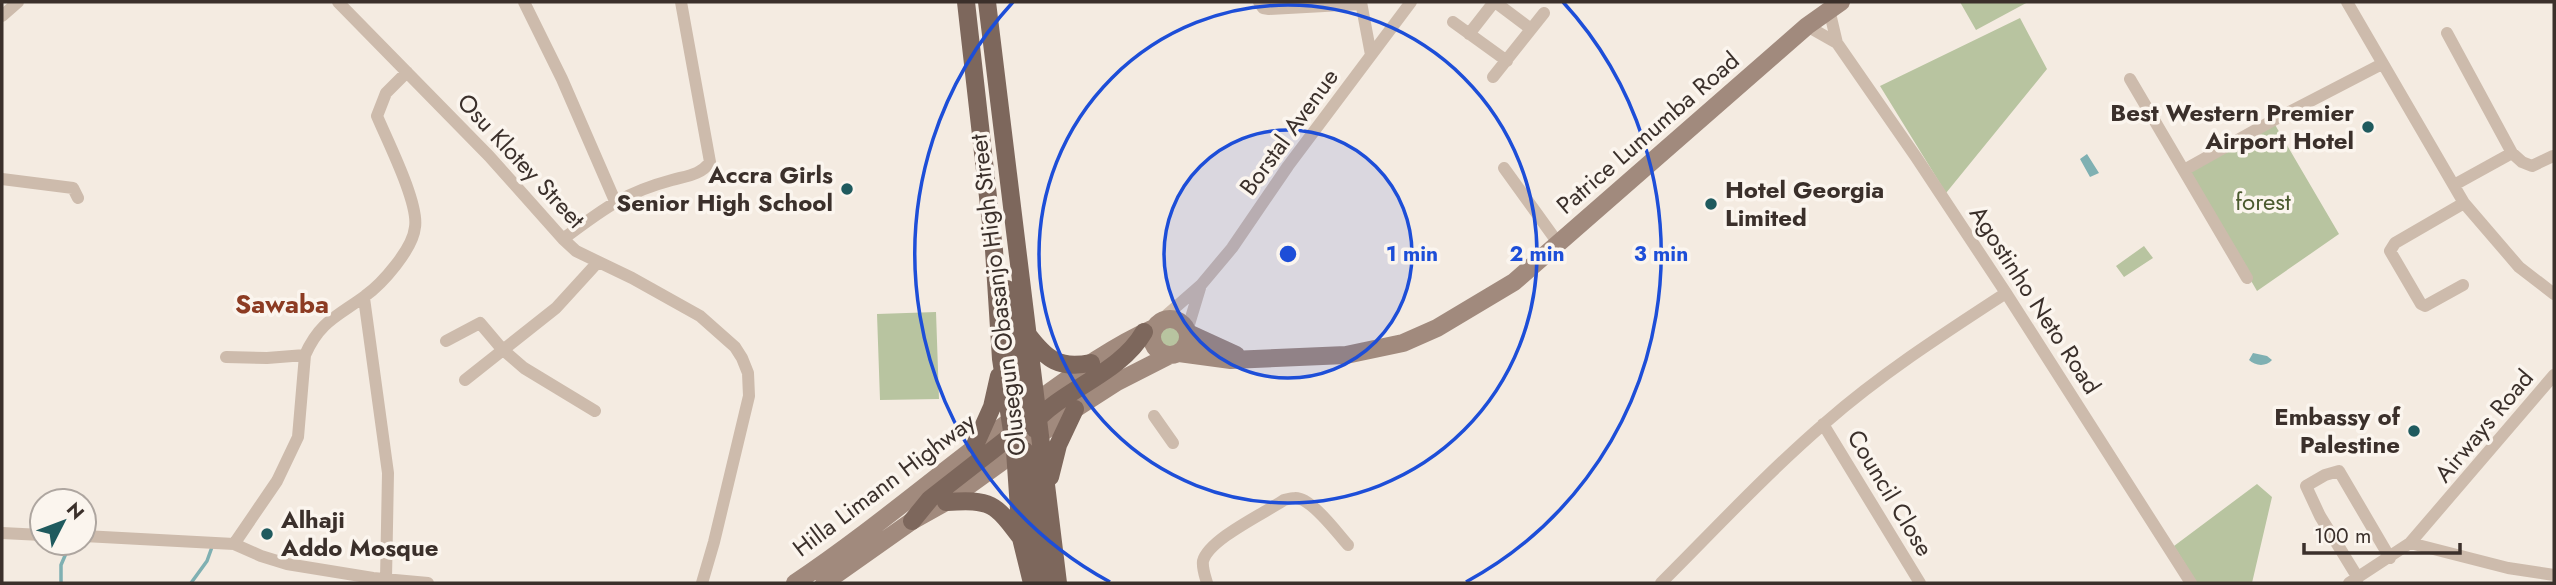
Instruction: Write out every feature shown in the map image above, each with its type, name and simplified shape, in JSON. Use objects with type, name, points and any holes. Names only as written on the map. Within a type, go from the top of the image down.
[{"type":"main road","name":"Olusegun Obasanjo High Street","points":[[966,2],[994,250],[1001,359],[1047,487],[1058,583]]},
{"type":"main road","name":"Olusegun Obasanjo High Street","points":[[987,2],[1028,335],[1021,538],[1032,583]]},
{"type":"main road","points":[[994,250],[1006,284],[1037,529],[1047,574],[1052,583]]},
{"type":"main road","points":[[912,521],[930,499],[1121,359],[1153,327]]},
{"type":"main road","points":[[1028,335],[1052,359],[1074,366],[1091,363]]},
{"type":"main road","points":[[975,445],[992,407],[1001,359]]},
{"type":"main road","points":[[1047,487],[1058,445],[1075,409]]},
{"type":"main road","points":[[946,502],[972,500],[986,503],[1003,514],[1021,538]]},
{"type":"street","points":[[2,16],[18,2]]},
{"type":"street","name":"Osu Klotey Street","points":[[338,2],[489,156],[576,251],[700,316],[735,347],[748,373],[749,396],[702,583]]},
{"type":"street","points":[[524,2],[562,79],[615,201]]},
{"type":"street","points":[[563,239],[615,201],[647,187],[698,173],[710,162],[681,2]]},
{"type":"street","points":[[1259,2],[1263,8],[1269,9],[1361,3],[1371,55]]},
{"type":"street","name":"Borstal Avenue","points":[[1153,327],[1201,285],[1232,248],[1288,166],[1410,2]]},
{"type":"street","points":[[1469,34],[1494,2],[1531,29]]},
{"type":"street","points":[[2347,2],[2465,203],[2519,267],[2554,294]]},
{"type":"street","name":"Patrice Lumumba Road","points":[[1175,354],[1245,359],[1346,355],[1403,343],[1449,321],[1514,282],[1807,26],[1835,6]]},
{"type":"street","name":"Agostinho Neto Road","points":[[1835,6],[1837,43]]},
{"type":"street","points":[[1493,78],[1544,13]]},
{"type":"street","points":[[1453,22],[1507,61]]},
{"type":"street","name":"Agostinho Neto Road","points":[[1807,26],[1837,43],[1916,157],[2191,583]]},
{"type":"street","points":[[2446,33],[2512,153],[2532,166],[2553,156]]},
{"type":"street","points":[[2184,170],[2382,64]]},
{"type":"street","points":[[233,544],[277,481],[298,437],[305,355],[309,344],[325,323],[363,298],[402,257],[415,228],[410,200],[377,116],[386,93],[407,72]]},
{"type":"street","points":[[2130,79],[2247,278]]},
{"type":"street","points":[[2454,185],[2512,153]]},
{"type":"street","points":[[1504,168],[1558,243]]},
{"type":"street","points":[[2,179],[74,188],[78,198]]},
{"type":"street","points":[[2463,285],[2425,306],[2421,304],[2390,251],[2395,243],[2465,203]]},
{"type":"street","points":[[465,380],[556,308],[598,262]]},
{"type":"street","name":"Borstal Avenue","points":[[1188,332],[1201,285]]},
{"type":"street","points":[[1661,583],[1713,529],[1823,424],[1878,379],[2006,293]]},
{"type":"street","points":[[363,298],[388,473],[386,579]]},
{"type":"street","points":[[1177,320],[1188,332],[1187,344],[1175,354],[1117,382],[1075,409],[1025,428],[1091,363],[1153,327],[1177,320]]},
{"type":"street","points":[[446,341],[480,323],[502,349],[524,368],[595,411]]},
{"type":"street","points":[[1153,327],[1155,346],[1161,352],[1175,354]]},
{"type":"street","name":"Patrice Lumumba Road","points":[[1188,332],[1245,359]]},
{"type":"street","points":[[226,357],[305,355]]},
{"type":"street","name":"Airways Road","points":[[2353,581],[2410,543],[2554,375]]},
{"type":"street","points":[[1154,416],[1173,443]]},
{"type":"street","name":"Council Close","points":[[1823,424],[1920,583]]},
{"type":"street","name":"Hilla Limann Highway","points":[[795,583],[864,534],[975,445],[1025,428]]},
{"type":"street","name":"Hilla Limann Highway","points":[[824,583],[912,521],[946,502],[1025,428]]},
{"type":"street","points":[[2353,581],[2306,486],[2325,475],[2339,471],[2390,558]]},
{"type":"street","points":[[1207,583],[1204,559],[1214,544],[1284,500],[1304,500],[1348,545]]},
{"type":"street","points":[[2,533],[28,534]]},
{"type":"street","points":[[98,537],[233,544],[288,564],[428,583]]},
{"type":"street","points":[[2410,543],[2508,568],[2554,575]]},
{"type":"green space","points":[[1960,2],[2028,2],[1976,30]]},
{"type":"green space","points":[[2020,18],[2047,69],[1946,193],[1880,86]]},
{"type":"green space","name":"forest","points":[[2274,123],[2339,234],[2257,291],[2187,170]]},
{"type":"green space","points":[[2144,246],[2153,258],[2124,277],[2116,266]]},
{"type":"green space","points":[[936,312],[939,399],[880,400],[877,314]]},
{"type":"green space","points":[[1169,323],[1178,327],[1182,336],[1178,345],[1169,349],[1160,345],[1156,336],[1160,327]]},
{"type":"green space","points":[[2257,484],[2272,497],[2252,583],[2197,583],[2174,546]]},
{"type":"water","points":[[2087,154],[2099,173],[2090,177],[2080,159]]},
{"type":"water","points":[[2253,353],[2272,360],[2264,365],[2254,364],[2249,360]]},
{"type":"waterway","points":[[191,583],[207,561],[212,547]]},
{"type":"waterway","points":[[61,583],[61,565],[64,557]]},
{"type":"place","name":"Best Western Premier Airport Hotel","points":[[2368,127]]},
{"type":"place","name":"Accra Girls Senior High School","points":[[847,189]]},
{"type":"place","name":"Hotel Georgia Limited","points":[[1711,204]]},
{"type":"place","name":"Embassy of Palestine","points":[[2414,431]]},
{"type":"place","name":"Alhaji Addo Mosque","points":[[267,534]]},
{"type":"district","name":"Sawaba","points":[[282,304]]}]
